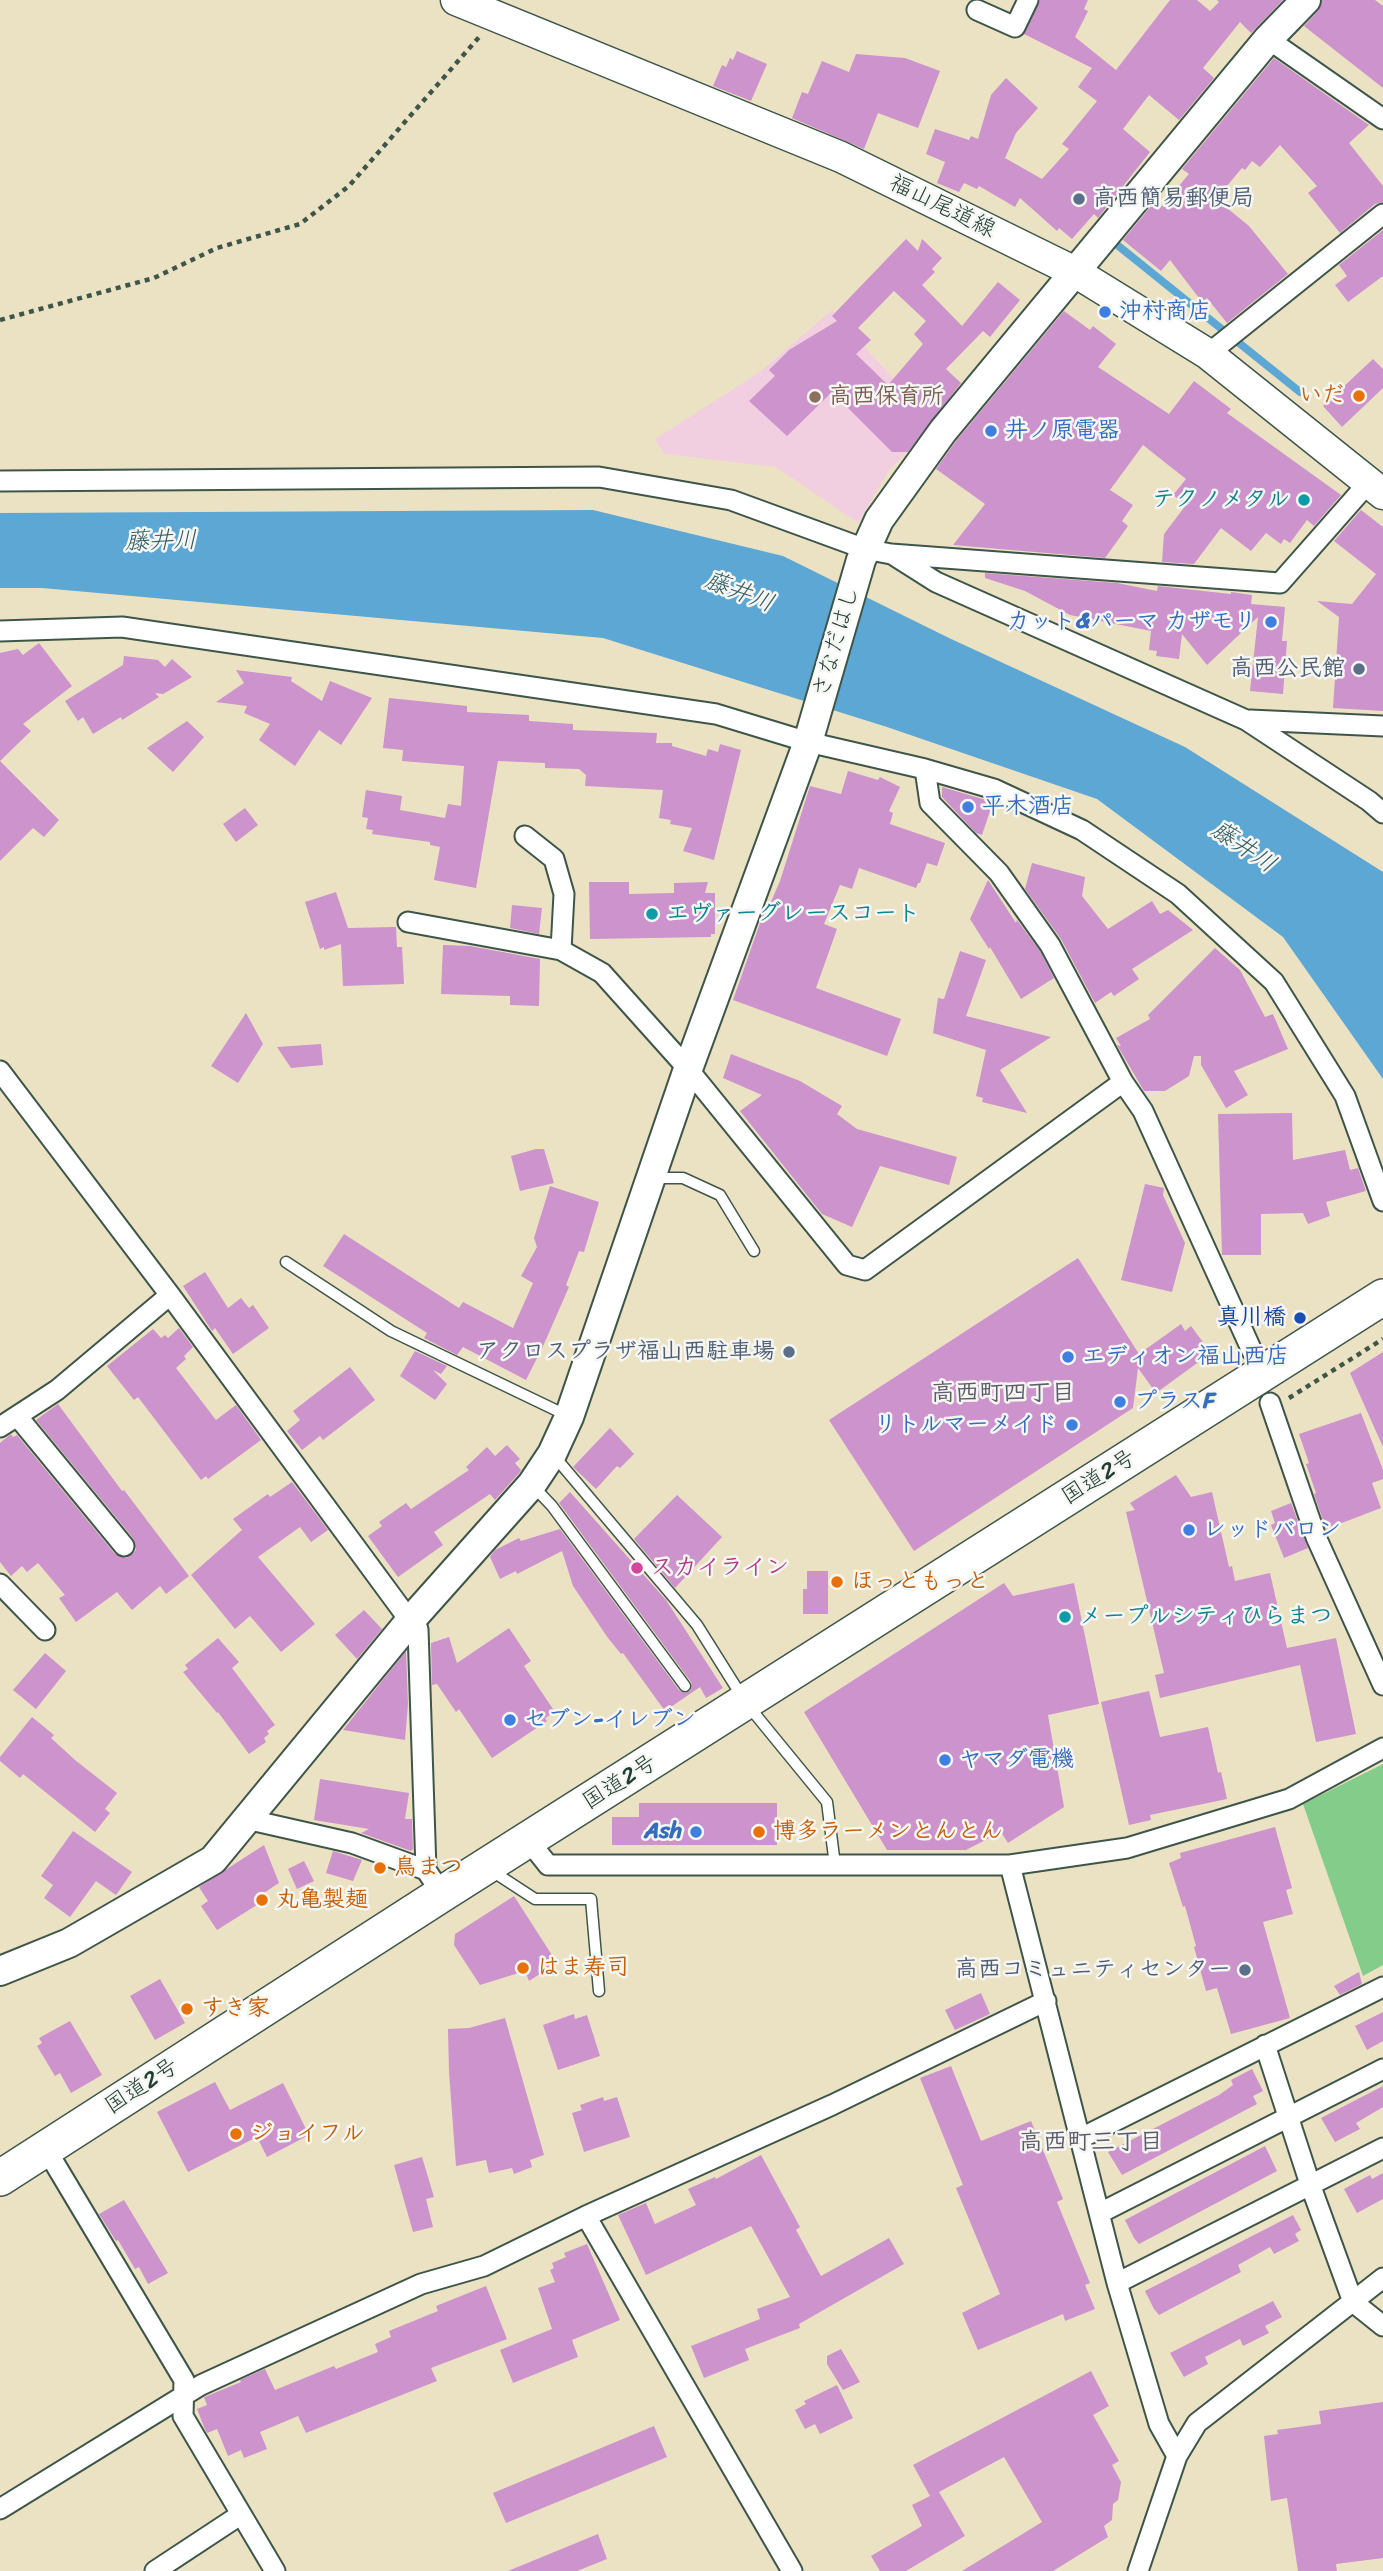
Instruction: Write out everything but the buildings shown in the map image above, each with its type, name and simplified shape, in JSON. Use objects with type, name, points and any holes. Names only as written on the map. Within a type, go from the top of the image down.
[{"type":"highway","name":"国道2号","points":[[0,2179],[434,1882],[486,1867],[529,1841],[1383,1297]]},
{"type":"main road","name":"福山尾道線","points":[[456,0],[841,157],[1075,272],[1208,354],[1376,488]]},
{"type":"street","points":[[977,10],[1015,27],[1028,0]]},
{"type":"street","name":"さなだはし","points":[[0,1971],[69,1943],[213,1860],[410,1621],[532,1484],[552,1454],[569,1417],[688,1069],[811,732],[872,554],[879,520],[943,431],[1268,40],[1306,0]]},
{"type":"street","points":[[1268,40],[1383,119]]},
{"type":"street","points":[[1208,354],[1383,214]]},
{"type":"street","points":[[0,481],[599,477],[731,500],[872,554],[1246,720],[1275,729],[1383,726]]},
{"type":"street","points":[[872,554],[1280,583],[1376,488]]},
{"type":"street","points":[[0,631],[122,627],[716,714],[811,732],[994,789],[1082,830],[1178,894],[1274,982],[1345,1096],[1383,1201]]},
{"type":"street","points":[[1275,729],[1383,813]]},
{"type":"street","points":[[925,769],[930,803],[999,873],[1051,945],[1123,1082],[1143,1111],[1252,1351]]},
{"type":"street","points":[[525,836],[554,859],[564,894],[561,950]]},
{"type":"street","points":[[408,922],[561,950],[602,973],[688,1069],[847,1265],[865,1269],[1123,1082]]},
{"type":"street","points":[[0,1071],[418,1629],[434,1882],[352,1843],[246,1819]]},
{"type":"street","points":[[0,1427],[57,1390],[170,1295]]},
{"type":"street","points":[[1271,1406],[1316,1537],[1383,1685]]},
{"type":"street","points":[[18,1417],[124,1546]]},
{"type":"street","points":[[0,1584],[45,1630]]},
{"type":"street","points":[[529,1841],[548,1865],[1010,1865],[1127,1848],[1279,1802],[1383,1748]]},
{"type":"street","points":[[1010,1865],[1117,2283],[1159,2424],[1177,2456]]},
{"type":"street","points":[[1081,2138],[1383,1987]]},
{"type":"street","points":[[0,2509],[201,2385],[421,2284],[484,2266],[586,2216],[831,2105],[1046,2001]]},
{"type":"street","points":[[1265,2045],[1310,2184],[1353,2302],[1383,2326]]},
{"type":"street","points":[[1100,2213],[1383,2069]]},
{"type":"street","points":[[1117,2283],[1383,2148]]},
{"type":"street","points":[[46,2149],[184,2380],[183,2416],[275,2571]]},
{"type":"street","points":[[586,2216],[792,2571]]},
{"type":"street","points":[[1138,2571],[1177,2456],[1197,2423],[1383,2278]]},
{"type":"street","points":[[155,2571],[240,2515]]},
{"type":"lane","points":[[651,1178],[683,1178],[720,1195],[754,1251]]},
{"type":"lane","points":[[286,1262],[391,1331],[569,1417]]},
{"type":"lane","points":[[552,1454],[697,1625],[746,1703],[827,1802],[835,1865]]},
{"type":"lane","points":[[532,1484],[552,1506],[685,1686]]},
{"type":"lane","points":[[486,1867],[535,1899],[591,1899],[599,1991]]},
{"type":"path","points":[[0,320],[154,278],[217,248],[300,223],[348,186],[495,18]]},
{"type":"path","points":[[1271,1406],[1383,1339]]},
{"type":"shaded area","name":"高西保育所","points":[[832,310],[933,423],[888,472],[858,523],[776,467],[664,454],[655,439],[760,372]]},
{"type":"green space","points":[[1383,1764],[1383,1965],[1363,1976],[1303,1804]]},
{"type":"water","name":"藤井川","points":[[593,510],[783,556],[949,638],[1185,747],[1383,872],[1383,1079],[1283,937],[1097,799],[887,727],[603,638],[42,588],[0,588],[0,513]]},
{"type":"waterway","points":[[1116,244],[1300,392]]},
{"type":"place","name":"高西簡易郵便局","points":[[1079,199]]},
{"type":"place","name":"沖村商店","points":[[1105,312]]},
{"type":"place","name":"いだ","points":[[1359,396]]},
{"type":"place","name":"高西保育所","points":[[815,397]]},
{"type":"place","name":"井ノ原電器","points":[[991,431]]},
{"type":"place","name":"テクノメタル","points":[[1304,500]]},
{"type":"place","name":"カット&パーマ カザモリ","points":[[1271,622]]},
{"type":"place","name":"高西公民館","points":[[1359,669]]},
{"type":"place","name":"平木酒店","points":[[968,807]]},
{"type":"place","name":"エヴァーグレースコート","points":[[652,914]]},
{"type":"place","name":"真川橋","points":[[1300,1318]]},
{"type":"place","name":"アクロスプラザ福山西駐車場","points":[[789,1352]]},
{"type":"place","name":"エディオン福山西店","points":[[1068,1357]]},
{"type":"place","name":"プラスF","points":[[1120,1402]]},
{"type":"place","name":"リトルマーメイド","points":[[1072,1425]]},
{"type":"place","name":"レッドバロン","points":[[1189,1530]]},
{"type":"place","name":"スカイライン","points":[[637,1568]]},
{"type":"place","name":"ほっともっと","points":[[837,1582]]},
{"type":"place","name":"メープルシティひらまつ","points":[[1065,1617]]},
{"type":"place","name":"セブン-イレブン","points":[[510,1720]]},
{"type":"place","name":"ヤマダ電機","points":[[945,1760]]},
{"type":"place","name":"Ash","points":[[696,1832]]},
{"type":"place","name":"博多ラーメンとんとん","points":[[759,1832]]},
{"type":"place","name":"鳥まつ","points":[[380,1868]]},
{"type":"place","name":"丸亀製麺","points":[[262,1900]]},
{"type":"place","name":"はま寿司","points":[[523,1968]]},
{"type":"place","name":"高西コミュニティセンター","points":[[1245,1970]]},
{"type":"place","name":"すき家","points":[[187,2009]]},
{"type":"place","name":"ジョイフル","points":[[236,2134]]},
{"type":"district","name":"高西町四丁目","points":[[1003,1394]]},
{"type":"district","name":"高西町三丁目","points":[[1091,2143]]}]
